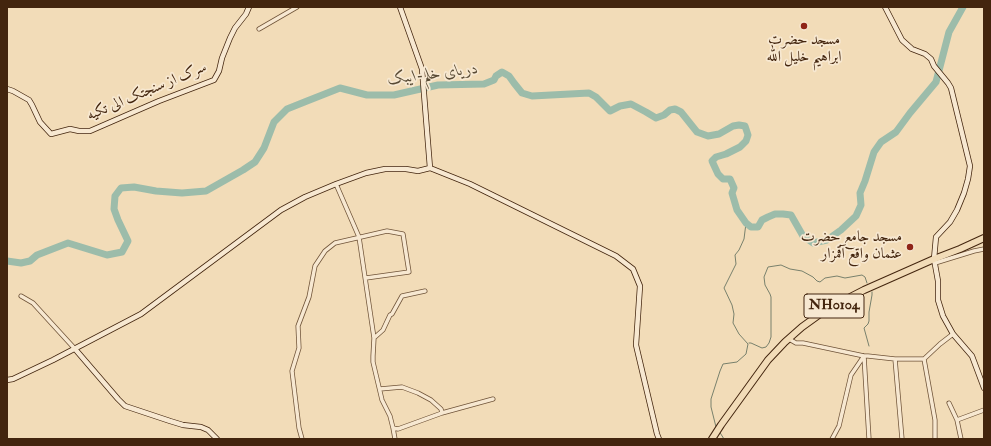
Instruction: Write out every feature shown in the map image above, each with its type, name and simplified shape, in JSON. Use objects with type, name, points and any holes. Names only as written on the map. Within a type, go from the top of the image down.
[{"type":"highway","name":"NH0104","points":[[714,436],[768,360],[802,327],[827,309],[864,290],[935,261],[984,238]]},
{"type":"main road","name":"سرک از سنجتک الی تکیه","points":[[7,90],[13,91],[29,100],[40,122],[51,134],[70,129],[90,131],[159,101],[214,80],[219,71],[222,58],[230,38],[235,28],[246,14],[248,7]]},
{"type":"main road","points":[[400,7],[422,69],[430,168]]},
{"type":"main road","points":[[885,7],[902,40],[912,48],[926,54],[931,59],[948,83],[953,95],[970,166],[964,193],[957,210],[950,222],[936,237],[935,261],[938,281],[938,300],[943,316],[953,334],[972,356],[984,388]]},
{"type":"main road","points":[[7,380],[13,380],[24,375],[141,314],[281,210],[305,197],[366,173],[385,169],[406,169],[418,171],[430,168],[477,187],[616,256],[633,269],[640,286],[636,345],[657,434],[660,439]]},
{"type":"main road","points":[[75,349],[125,406],[170,422],[201,427],[208,430],[217,439]]},
{"type":"street","points":[[259,29],[297,7]]},
{"type":"street","points":[[336,184],[359,237],[374,338],[373,362],[382,400],[390,416],[395,439]]},
{"type":"street","points":[[302,439],[299,428],[292,371],[299,348],[298,326],[309,297],[315,266],[325,250],[335,243],[387,231],[403,234],[409,272],[366,278]]},
{"type":"street","points":[[935,261],[984,249]]},
{"type":"street","points":[[374,338],[383,330],[390,315],[402,296],[425,291]]},
{"type":"street","points":[[21,296],[32,303],[75,349]]},
{"type":"street","points":[[789,339],[796,343],[803,343],[864,356],[895,359],[924,359],[953,334]]},
{"type":"street","points":[[832,439],[839,426],[851,375],[864,356]]},
{"type":"street","points":[[864,356],[869,439]]},
{"type":"street","points":[[895,359],[902,439]]},
{"type":"street","points":[[924,359],[935,420],[935,439]]},
{"type":"street","points":[[380,389],[402,387],[431,400],[441,409],[442,412]]},
{"type":"street","points":[[393,428],[398,429],[442,412],[493,399]]},
{"type":"street","points":[[949,403],[957,420],[961,439]]},
{"type":"street","points":[[957,420],[984,410]]},
{"type":"waterway","name":"دریای خلم-ایبک","points":[[7,261],[21,263],[30,261],[37,255],[68,243],[107,255],[122,252],[128,241],[114,209],[115,196],[121,188],[134,187],[156,191],[182,193],[206,191],[255,162],[264,148],[274,122],[287,109],[340,88],[367,95],[394,95],[438,85],[484,84],[494,80],[496,76],[502,72],[509,76],[522,93],[532,96],[589,93],[596,97],[610,111],[620,106],[631,104],[656,118],[664,115],[670,110],[675,109],[681,112],[697,132],[708,136],[719,134],[733,126],[745,126],[748,135],[746,141],[740,147],[716,157],[712,161],[718,174],[723,179],[730,179],[734,188],[732,193],[737,210],[746,223],[751,227],[758,227],[762,220],[775,214],[791,215],[803,236],[813,243],[827,240],[841,230],[856,216],[861,205],[860,193],[874,152],[881,142],[896,132],[936,82],[949,32],[963,7]]},
{"type":"waterway","points":[[716,427],[711,407],[711,399],[720,371],[723,364],[737,362],[746,354],[748,344],[739,334],[733,323],[734,314],[732,305],[724,288],[736,264],[735,255],[744,239],[746,223]]},
{"type":"waterway","points":[[749,343],[762,348],[766,347],[771,337],[771,297],[765,285],[764,277],[768,267],[781,265],[790,269],[802,271],[820,282],[825,278],[837,276],[845,278],[862,275],[865,277],[867,283]]},
{"type":"waterway","points":[[869,346],[864,328],[869,321],[872,292]]},
{"type":"waterway","points":[[719,431],[724,439]]},
{"type":"place","name":"مسجد حضرت ابراهیم خلیل الله","points":[[804,26]]},
{"type":"place","name":"مسجد جامع حضرت عثمان واقع آقمزار","points":[[910,247]]}]
